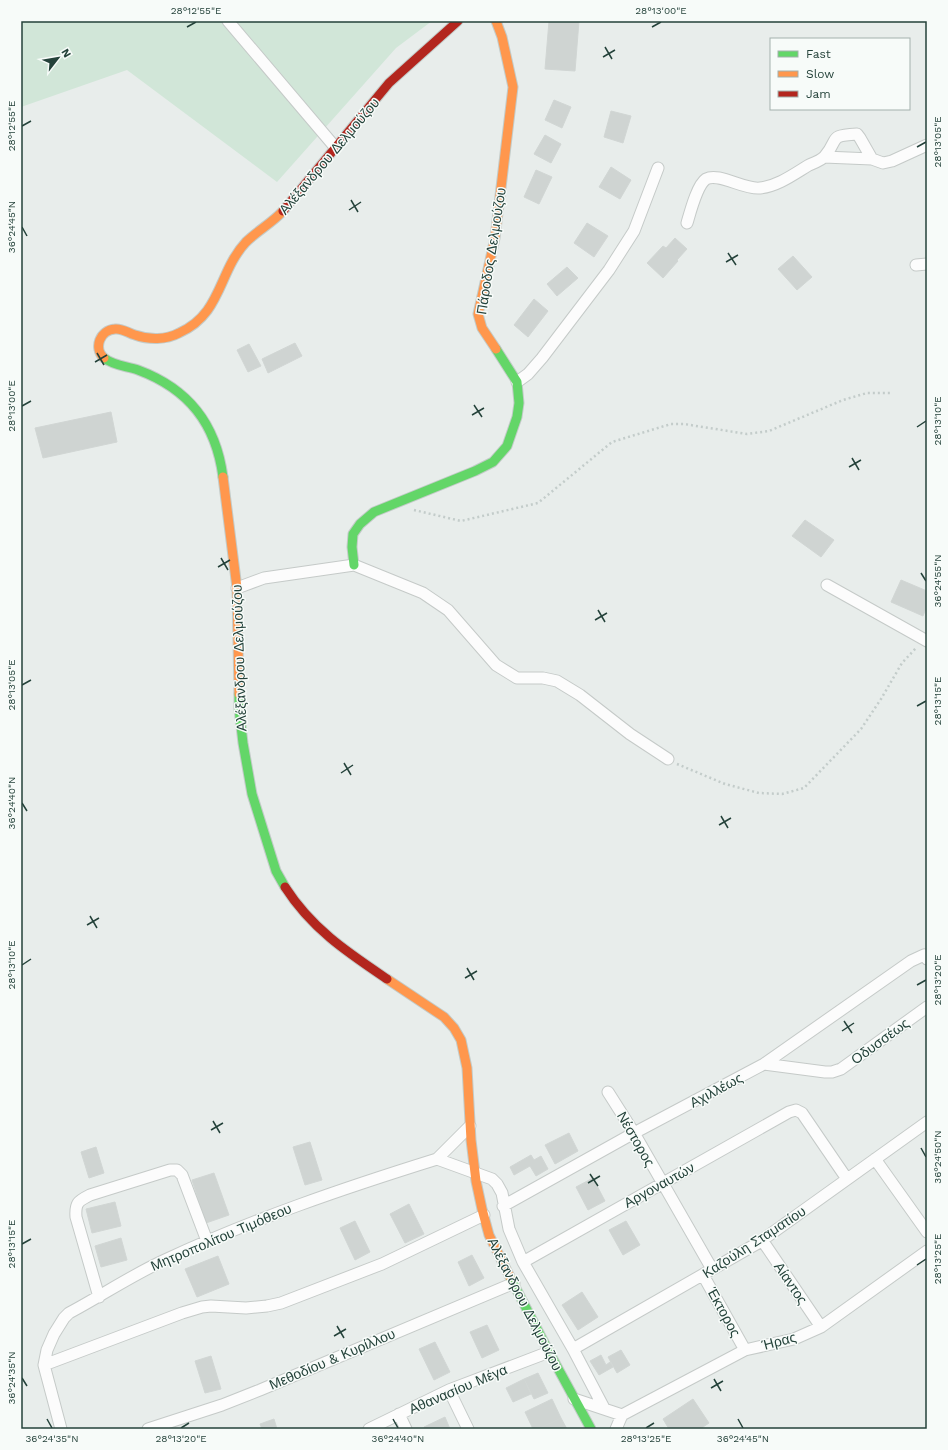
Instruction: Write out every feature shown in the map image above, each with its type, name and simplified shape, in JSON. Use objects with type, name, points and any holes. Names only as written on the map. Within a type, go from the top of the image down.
[{"type":"street","points":[[228,21],[335,147]]},
{"type":"street","name":"Αλέξανδρου Δελμούζου","points":[[458,21],[394,78],[335,147],[282,213],[253,236],[241,248],[204,317],[178,334],[159,339],[142,338],[119,329],[113,329],[103,334],[98,345],[101,356],[105,360],[110,363],[127,366],[140,371],[163,382],[183,396],[192,404],[207,423],[214,435],[222,460],[237,588],[239,709],[243,743],[252,794],[276,871],[296,904],[308,918],[342,949],[444,1017],[453,1026],[463,1046],[467,1061],[470,1126],[476,1174],[489,1235],[549,1352],[591,1429]]},
{"type":"street","name":"Πάροδος Δελμούζου","points":[[496,21],[502,37],[513,87],[495,238],[478,314],[482,328],[517,382]]},
{"type":"street","points":[[687,224],[701,186],[706,179],[714,177],[759,188],[788,178],[824,157],[839,135],[857,134],[872,159]]},
{"type":"street","points":[[824,157],[872,159],[883,163],[892,161],[927,145]]},
{"type":"street","points":[[354,566],[352,547],[353,532],[374,512],[475,471],[492,462],[506,446],[514,431],[519,403],[517,382],[528,374],[542,358],[609,270],[634,231],[658,168]]},
{"type":"street","points":[[916,265],[927,264]]},
{"type":"street","points":[[237,588],[264,578],[354,566],[423,593],[448,610],[496,665],[517,678],[543,678],[557,681],[580,695],[630,734],[668,759]]},
{"type":"street","points":[[827,585],[926,640]]},
{"type":"street","name":"Αχιλλέως","points":[[503,1206],[634,1133],[764,1064],[911,961],[922,958]]},
{"type":"street","name":"Οδυσσέως","points":[[764,1064],[832,1072],[841,1069],[927,1007]]},
{"type":"street","name":"Νέστορος","points":[[608,1092],[634,1133],[662,1183],[707,1272]]},
{"type":"street","name":"Αργοναυτών","points":[[523,1262],[789,1112],[796,1110],[802,1113],[847,1179]]},
{"type":"street","name":"Καζούλη Σταματίου","points":[[573,1349],[762,1240],[927,1122]]},
{"type":"street","points":[[470,1126],[437,1159],[476,1174]]},
{"type":"street","name":"Μητροπολίτου Τιμόθεου","points":[[44,1365],[47,1350],[54,1334],[64,1318],[70,1313],[147,1269],[207,1241],[285,1209],[353,1185],[437,1159]]},
{"type":"street","points":[[875,1159],[927,1232]]},
{"type":"street","points":[[99,1297],[76,1217],[76,1206],[82,1199],[90,1195],[170,1170],[177,1170],[182,1175],[207,1241]]},
{"type":"street","name":"Αλέξανδρου Δελμούζου","points":[[476,1174],[492,1179],[502,1193],[503,1206],[509,1229],[523,1262],[573,1349],[604,1408]]},
{"type":"street","points":[[61,1429],[44,1365],[182,1313],[202,1307],[216,1306],[246,1308],[281,1303],[382,1264],[484,1215]]},
{"type":"street","name":"Αίαντος","points":[[762,1240],[821,1327]]},
{"type":"street","name":"Ήρας","points":[[622,1415],[745,1350],[794,1338],[821,1327],[927,1251]]},
{"type":"street","name":"Έκτορος","points":[[707,1272],[745,1350]]},
{"type":"street","name":"Μεθοδίου & Κυρίλλου","points":[[148,1429],[222,1405],[260,1390],[514,1283]]},
{"type":"street","name":"Αθανασίου Μέγα","points":[[368,1429],[449,1390],[549,1352]]},
{"type":"street","points":[[449,1390],[468,1429]]},
{"type":"street","points":[[574,1399],[622,1415],[616,1429]]},
{"type":"street","points":[[399,1414],[406,1429]]},
{"type":"path","points":[[412,510],[462,521],[538,503],[612,442],[671,424],[684,424],[747,434],[769,431],[842,400],[867,393],[890,393]]},
{"type":"path","points":[[668,759],[725,784],[759,793],[782,794],[804,788],[861,729],[902,663],[926,640]]},
{"type":"green space","points":[[21,21],[432,21],[396,48],[277,182],[127,70],[21,107]]},
{"type":"building","points":[[549,21],[579,21],[575,71],[545,69]]},
{"type":"building","points":[[554,100],[571,107],[562,128],[545,120]]},
{"type":"building","points":[[611,111],[631,116],[623,143],[604,137]]},
{"type":"building","points":[[545,135],[561,144],[551,163],[534,154]]},
{"type":"building","points":[[611,167],[631,180],[620,199],[599,187]]},
{"type":"building","points":[[536,170],[552,177],[539,204],[524,197]]},
{"type":"building","points":[[587,223],[608,236],[594,257],[574,243]]},
{"type":"building","points":[[675,238],[687,249],[663,278],[647,263],[663,246],[666,248]]},
{"type":"building","points":[[793,256],[812,277],[797,290],[778,269]]},
{"type":"building","points":[[567,267],[578,278],[557,296],[547,284]]},
{"type":"building","points":[[534,299],[548,311],[528,337],[514,325]]},
{"type":"building","points":[[295,343],[302,356],[268,373],[262,359]]},
{"type":"building","points":[[249,344],[261,366],[248,372],[237,350]]},
{"type":"building","points":[[111,412],[117,442],[43,458],[35,428]]},
{"type":"building","points":[[805,520],[834,540],[821,557],[792,536]]},
{"type":"building","points":[[901,580],[927,591],[927,606],[923,616],[891,602]]},
{"type":"building","points":[[569,1133],[578,1151],[555,1164],[545,1145]]},
{"type":"building","points":[[310,1142],[322,1180],[305,1185],[293,1147]]},
{"type":"building","points":[[96,1147],[104,1173],[89,1178],[81,1152]]},
{"type":"building","points":[[531,1155],[534,1160],[541,1156],[548,1169],[536,1176],[530,1166],[514,1175],[510,1167]]},
{"type":"building","points":[[214,1173],[229,1215],[206,1223],[192,1180]]},
{"type":"building","points":[[593,1178],[605,1201],[588,1210],[576,1187]]},
{"type":"building","points":[[115,1202],[121,1226],[92,1233],[86,1209]]},
{"type":"building","points":[[409,1204],[424,1234],[405,1243],[390,1214]]},
{"type":"building","points":[[355,1221],[370,1252],[355,1260],[340,1228]]},
{"type":"building","points":[[626,1221],[640,1245],[623,1255],[609,1230]]},
{"type":"building","points":[[121,1238],[127,1260],[101,1267],[95,1246]]},
{"type":"building","points":[[472,1255],[484,1278],[469,1286],[458,1262]]},
{"type":"building","points":[[218,1256],[229,1284],[197,1297],[185,1269]]},
{"type":"building","points":[[582,1292],[598,1317],[578,1330],[562,1305]]},
{"type":"building","points":[[487,1325],[499,1350],[482,1358],[470,1332]]},
{"type":"building","points":[[435,1342],[450,1372],[434,1380],[419,1349]]},
{"type":"building","points":[[621,1350],[630,1365],[617,1373],[608,1357]]},
{"type":"building","points":[[601,1355],[606,1365],[610,1362],[613,1367],[599,1375],[590,1361]]},
{"type":"building","points":[[211,1356],[221,1389],[205,1393],[195,1361]]},
{"type":"building","points":[[538,1373],[548,1393],[534,1399],[524,1379]]},
{"type":"building","points":[[524,1379],[531,1394],[513,1402],[506,1388]]},
{"type":"building","points":[[552,1399],[561,1418],[538,1429],[533,1429],[525,1412]]},
{"type":"building","points":[[693,1399],[709,1423],[700,1429],[669,1429],[663,1419]]},
{"type":"building","points":[[445,1417],[450,1429],[425,1429],[424,1427]]},
{"type":"building","points":[[561,1418],[567,1429],[538,1429]]},
{"type":"building","points":[[274,1419],[277,1429],[262,1429],[260,1424]]},
{"type":"traffic: fast","points":[[354,565],[352,547],[353,534],[360,524],[374,512],[475,471],[493,462],[507,446],[517,417],[519,403],[517,382],[496,349]]},
{"type":"traffic: fast","points":[[104,358],[112,363],[138,370],[156,378],[172,387],[185,398],[197,411],[214,441],[223,477]]},
{"type":"traffic: fast","points":[[239,694],[239,709],[243,743],[252,794],[276,871],[285,887]]},
{"type":"traffic: fast","points":[[510,1277],[591,1429]]},
{"type":"traffic: slow","points":[[496,21],[502,37],[513,87],[495,238],[478,314],[482,328],[496,349]]},
{"type":"traffic: slow","points":[[104,358],[99,349],[100,340],[102,336],[110,330],[120,329],[140,337],[157,338],[169,337],[193,325],[204,315],[212,304],[230,266],[246,242],[283,211]]},
{"type":"traffic: slow","points":[[223,477],[237,588],[239,694]]},
{"type":"traffic: slow","points":[[387,979],[444,1017],[454,1028],[461,1040],[467,1068],[471,1140],[476,1181],[489,1235],[510,1277]]},
{"type":"traffic: jam","points":[[283,211],[389,83],[458,21]]},
{"type":"traffic: jam","points":[[285,887],[295,902],[331,939],[387,979]]}]
